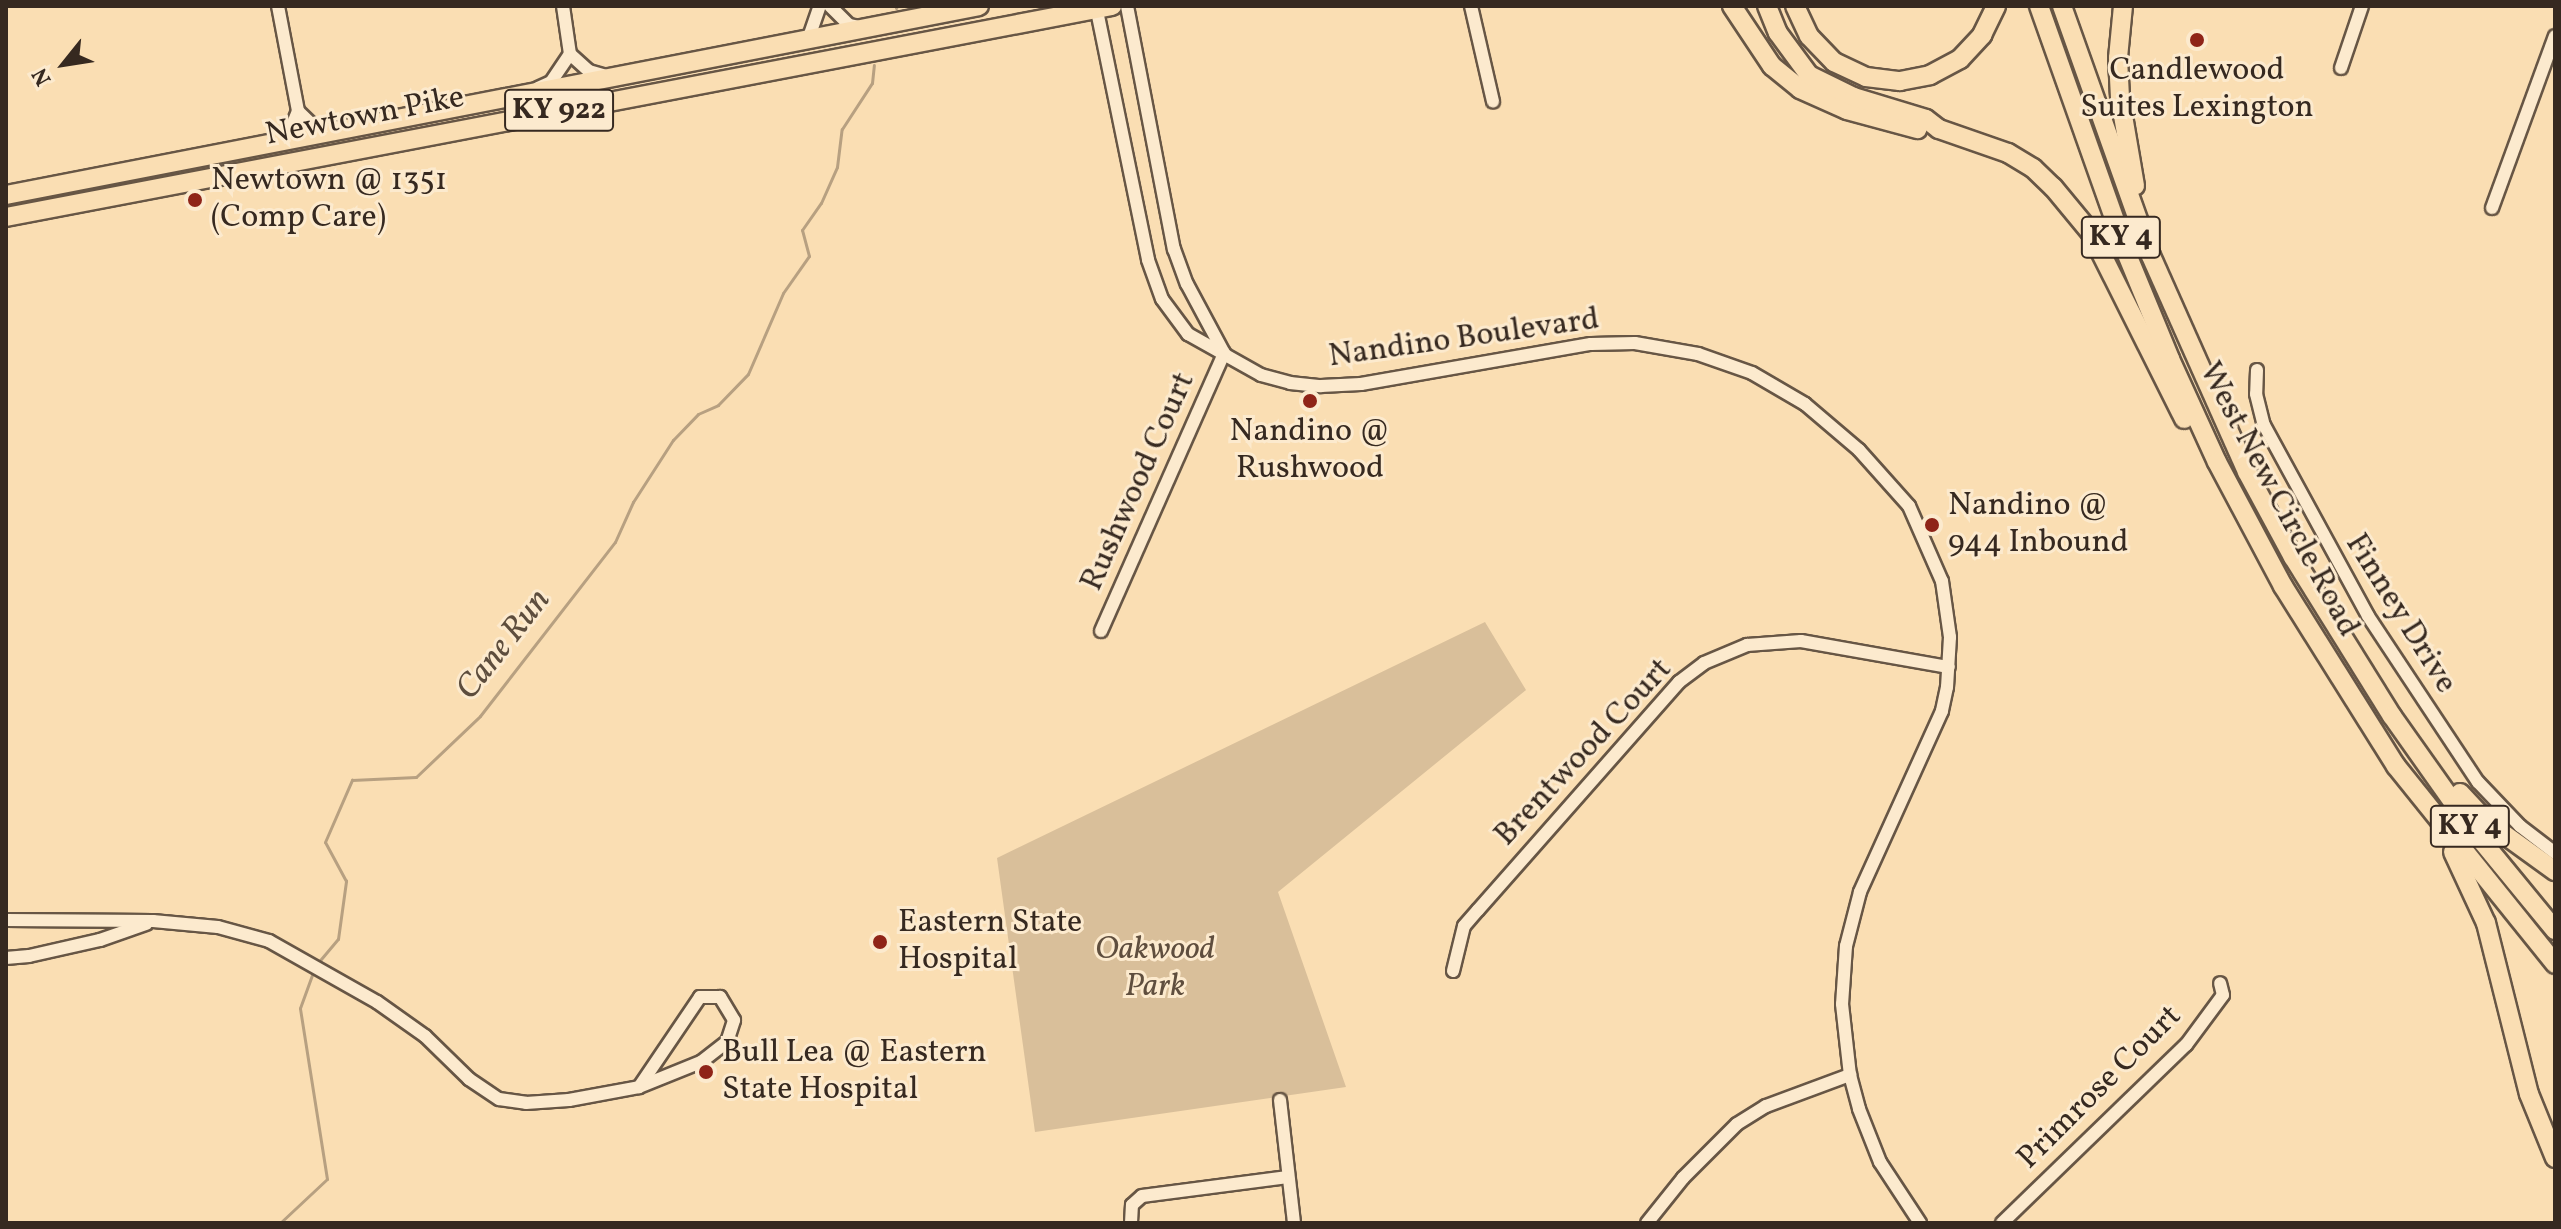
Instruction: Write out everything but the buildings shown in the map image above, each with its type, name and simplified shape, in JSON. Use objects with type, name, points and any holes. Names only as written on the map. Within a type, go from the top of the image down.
[{"type":"highway","name":"Newtown Pike","points":[[6,195],[979,6]]},
{"type":"highway","points":[[1732,6],[1772,66],[1813,97],[1847,110],[1920,129],[1939,129]]},
{"type":"highway","points":[[1767,6],[1793,57],[1809,75],[1854,97],[1926,119],[1939,129],[2008,153],[2033,168],[2075,211],[2121,291],[2193,437],[2217,462]]},
{"type":"highway","points":[[1795,6],[1809,36],[1834,62],[1866,77],[1900,81],[1930,75],[1960,59],[1982,35],[1996,6]]},
{"type":"highway","name":"West New Circle Road","points":[[2039,6],[2126,252],[2217,462],[2309,629],[2387,754],[2437,821]]},
{"type":"highway","name":"West New Circle Road","points":[[2062,6],[2151,256],[2190,350],[2293,557],[2392,716]]},
{"type":"highway","points":[[2123,6],[2118,58],[2120,98],[2151,256]]},
{"type":"highway","name":"Newtown Pike","points":[[6,217],[1101,7]]},
{"type":"highway","points":[[459,129],[468,117],[504,107],[522,94]]},
{"type":"highway","points":[[2392,716],[2487,822],[2555,871]]},
{"type":"highway","name":"KY 4","points":[[2392,716],[2472,829],[2555,930]]},
{"type":"highway","points":[[2437,821],[2486,923],[2529,1094],[2555,1158]]},
{"type":"highway","name":"KY 4","points":[[2437,821],[2555,964]]},
{"type":"street","points":[[278,6],[298,111],[286,140]]},
{"type":"street","points":[[563,6],[570,54],[589,71],[618,76]]},
{"type":"street","points":[[808,40],[820,6]]},
{"type":"street","points":[[830,6],[849,25],[866,29]]},
{"type":"street","points":[[1127,6],[1174,249],[1187,284],[1224,353]]},
{"type":"street","points":[[1471,6],[1493,101]]},
{"type":"street","points":[[2341,68],[2362,6]]},
{"type":"street","name":"Nandino Boulevard","points":[[1101,7],[1155,284],[1181,328],[1261,375],[1290,383],[1321,386],[1361,384],[1591,344],[1635,343],[1687,352],[1752,373],[1778,386],[1825,421],[1886,478],[1909,506],[1942,581],[1950,637],[1949,667],[1942,711],[1870,866],[1852,920],[1842,1004],[1850,1075],[1880,1162],[1920,1223]]},
{"type":"street","points":[[2492,208],[2555,36]]},
{"type":"street","points":[[522,94],[551,82],[570,54]]},
{"type":"street","points":[[298,111],[321,133]]},
{"type":"street","name":"Rushwood Court","points":[[1101,631],[1224,353]]},
{"type":"street","name":"Finney Drive","points":[[2257,370],[2256,394],[2264,425],[2368,616],[2478,782],[2520,826],[2555,853]]},
{"type":"street","name":"Brentwood Court","points":[[1453,971],[1464,926],[1679,682],[1704,663],[1724,652],[1747,645],[1801,641],[1949,667]]},
{"type":"street","points":[[6,920],[153,921],[218,927],[269,941],[363,994],[425,1036],[469,1079],[499,1099],[538,1103],[639,1087],[701,1062],[727,1042],[734,1020],[720,997],[700,997],[639,1087]]},
{"type":"street","points":[[6,958],[100,940],[153,921]]},
{"type":"street","name":"Primrose Court","points":[[2002,1223],[2186,1045],[2223,995],[2220,983]]},
{"type":"street","points":[[1647,1223],[1683,1178],[1737,1124],[1766,1106],[1850,1075]]},
{"type":"street","points":[[1280,1100],[1294,1223]]},
{"type":"street","points":[[1131,1223],[1132,1205],[1142,1196],[1288,1177]]},
{"type":"green space","name":"Oakwood Park","points":[[1485,622],[1526,690],[1278,892],[1346,1087],[1035,1132],[997,858]]},
{"type":"waterway","name":"Cane Run","points":[[316,965],[338,939],[346,881],[325,842],[352,780],[416,777],[480,716],[615,542],[633,502],[673,440],[698,414],[718,405],[748,374],[783,293],[809,256],[802,230],[821,203],[837,167],[842,129],[872,83],[874,65]]},
{"type":"waterway","name":"Cane Run","points":[[280,1223],[327,1179],[300,1008],[313,972]]},
{"type":"place","name":"Candlewood Suites Lexington","points":[[2197,40]]},
{"type":"place","name":"Newtown @ 1351 (Comp Care)","points":[[195,200]]},
{"type":"place","name":"Nandino @ Rushwood","points":[[1310,401]]},
{"type":"place","name":"Nandino @ 944 Inbound","points":[[1932,525]]},
{"type":"place","name":"Eastern State Hospital","points":[[880,942]]},
{"type":"place","name":"Bull Lea @ Eastern State Hospital","points":[[706,1072]]}]
